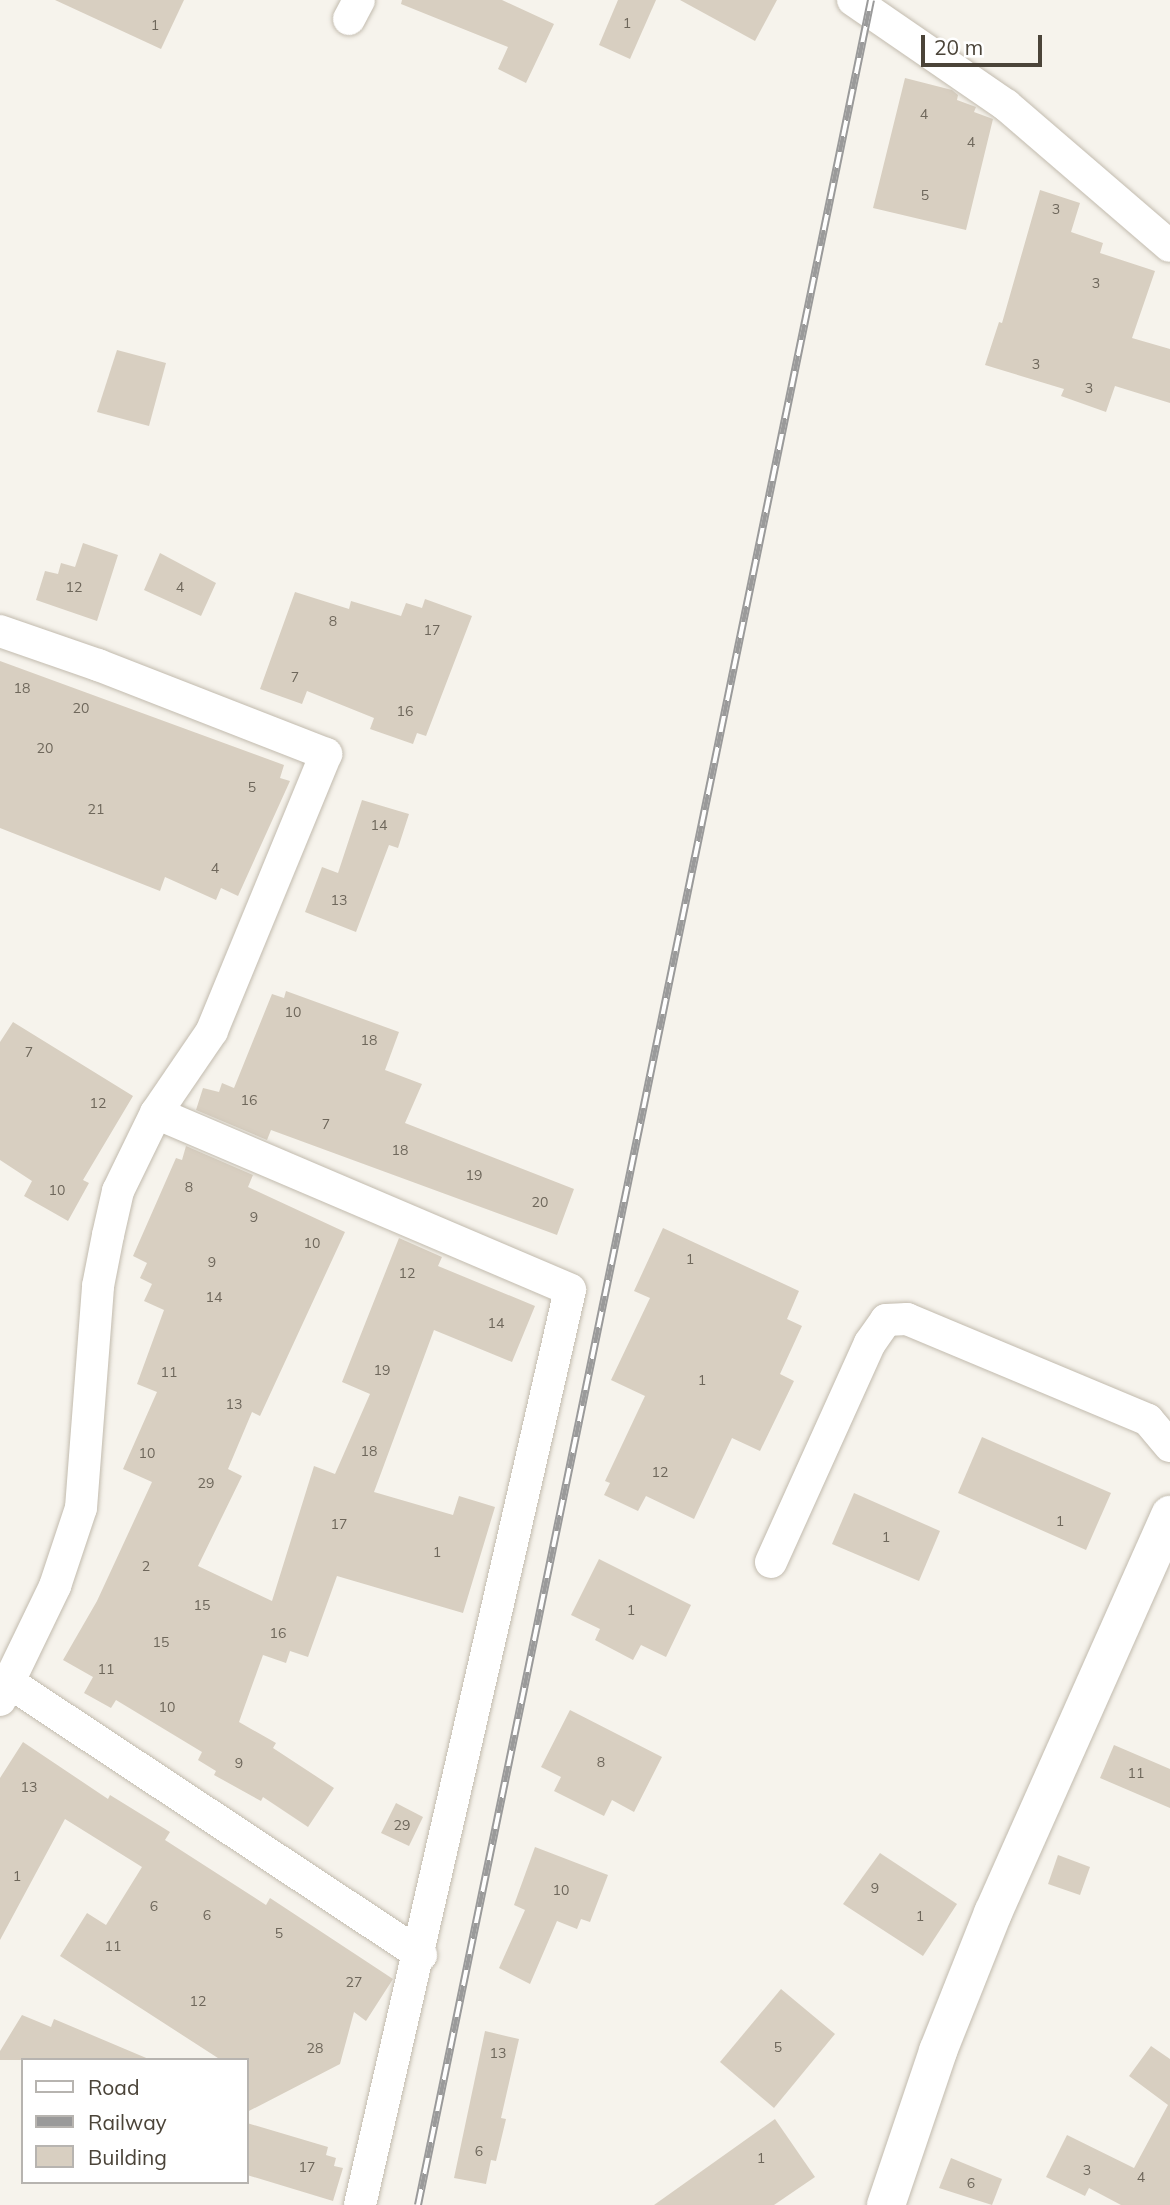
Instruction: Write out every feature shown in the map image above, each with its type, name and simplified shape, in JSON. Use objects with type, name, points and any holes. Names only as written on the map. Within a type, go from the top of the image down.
[{"type":"street","points":[[853,0],[1006,105],[1170,246]]},
{"type":"street","points":[[0,631],[326,754],[212,1031],[156,1113],[118,1191],[98,1286],[81,1508],[55,1586],[5,1692],[421,1955]]},
{"type":"street","points":[[156,1113],[570,1290],[421,1955],[360,2205]]},
{"type":"street","points":[[771,1562],[870,1343],[886,1321],[907,1319],[1148,1420],[1170,1446]]},
{"type":"street","points":[[886,2205],[938,2051],[993,1913],[1170,1515]]},
{"type":"building","points":[[55,0],[184,0],[161,49]]},
{"type":"building","points":[[402,0],[502,0],[554,24],[526,83],[498,69],[508,47],[401,4]]},
{"type":"building","points":[[618,0],[656,0],[630,59],[599,45]]},
{"type":"building","points":[[680,0],[777,0],[755,41]]},
{"type":"building","points":[[905,78],[952,90],[958,95],[957,100],[976,107],[974,112],[993,119],[966,230],[873,208]]},
{"type":"building","points":[[1040,190],[1080,203],[1071,232],[1103,243],[1100,253],[1155,271],[1132,338],[1170,349],[1170,403],[1115,386],[1106,412],[1061,396],[1064,389],[985,365],[999,322],[1002,323]]},
{"type":"building","points":[[117,350],[166,363],[149,426],[97,412]]},
{"type":"building","points":[[83,543],[118,555],[97,621],[36,600],[45,571],[58,574],[61,563],[75,567]]},
{"type":"building","points":[[160,553],[216,583],[201,616],[144,590]]},
{"type":"building","points":[[295,592],[349,609],[351,601],[401,616],[406,603],[422,608],[425,599],[472,616],[426,736],[417,733],[413,744],[370,729],[374,718],[307,691],[302,704],[260,689]]},
{"type":"building","points":[[0,661],[284,765],[280,778],[290,781],[238,896],[221,888],[216,900],[165,877],[160,891],[0,828]]},
{"type":"building","points":[[362,800],[409,814],[398,848],[389,845],[356,932],[305,912],[322,867],[338,873]]},
{"type":"building","points":[[286,991],[399,1032],[385,1070],[422,1084],[405,1123],[574,1189],[557,1235],[271,1130],[267,1140],[196,1110],[203,1088],[219,1092],[222,1083],[234,1088],[272,994],[284,998]]},
{"type":"building","points":[[13,1022],[133,1096],[83,1180],[89,1183],[68,1221],[24,1196],[32,1181],[0,1160],[0,1042]]},
{"type":"building","points":[[186,1146],[253,1175],[248,1187],[345,1232],[260,1416],[252,1412],[228,1469],[242,1476],[198,1566],[272,1601],[314,1466],[335,1474],[370,1394],[342,1382],[399,1238],[442,1257],[438,1266],[535,1306],[512,1362],[434,1330],[374,1492],[453,1515],[459,1496],[495,1507],[463,1613],[337,1576],[308,1657],[290,1651],[286,1663],[263,1655],[239,1722],[276,1743],[273,1748],[334,1788],[308,1827],[263,1797],[261,1801],[214,1775],[216,1771],[198,1760],[202,1752],[116,1700],[111,1708],[84,1693],[93,1677],[63,1660],[97,1601],[152,1482],[123,1469],[157,1392],[137,1384],[164,1310],[144,1301],[152,1284],[140,1278],[147,1263],[133,1256],[176,1158],[182,1160]]},
{"type":"building","points":[[663,1228],[799,1291],[787,1319],[802,1326],[780,1374],[794,1381],[760,1451],[732,1438],[694,1519],[646,1496],[638,1511],[604,1495],[610,1483],[605,1481],[645,1396],[611,1380],[650,1298],[634,1291]]},
{"type":"building","points":[[982,1437],[1111,1493],[1086,1550],[958,1493]]},
{"type":"building","points":[[854,1493],[940,1531],[919,1581],[832,1544]]},
{"type":"building","points":[[599,1559],[691,1605],[666,1657],[641,1645],[633,1660],[595,1640],[600,1629],[571,1615]]},
{"type":"building","points":[[570,1710],[662,1757],[634,1812],[612,1800],[604,1816],[554,1791],[561,1777],[541,1767]]},
{"type":"building","points":[[23,1742],[108,1799],[110,1795],[170,1832],[165,1840],[266,1905],[270,1898],[393,1979],[366,2021],[354,2012],[340,2064],[248,2111],[248,2058],[218,2058],[60,1956],[87,1913],[106,1925],[142,1867],[65,1819],[0,1940],[0,1778]]},
{"type":"building","points":[[1114,1745],[1170,1769],[1170,1808],[1100,1778]]},
{"type":"building","points":[[396,1803],[423,1817],[409,1846],[381,1833]]},
{"type":"building","points":[[535,1847],[608,1875],[590,1922],[581,1919],[577,1929],[557,1921],[530,1984],[499,1968],[525,1910],[514,1905]]},
{"type":"building","points":[[880,1853],[957,1904],[923,1956],[843,1904]]},
{"type":"building","points":[[1058,1855],[1090,1867],[1080,1895],[1048,1884]]},
{"type":"building","points":[[781,1989],[835,2034],[774,2108],[720,2062]]},
{"type":"building","points":[[22,2015],[51,2027],[54,2019],[146,2058],[0,2060],[0,2051]]},
{"type":"building","points":[[485,2031],[519,2039],[501,2118],[506,2119],[496,2161],[491,2160],[486,2184],[454,2178]]},
{"type":"building","points":[[1151,2046],[1170,2059],[1170,2205],[1121,2205],[1089,2188],[1085,2196],[1046,2177],[1067,2135],[1134,2168],[1168,2105],[1129,2076]]},
{"type":"building","points":[[775,2119],[815,2177],[774,2205],[654,2205]]},
{"type":"building","points":[[248,2123],[328,2147],[326,2155],[336,2158],[334,2166],[343,2168],[333,2201],[248,2175]]},
{"type":"building","points":[[951,2158],[1002,2179],[992,2205],[939,2188]]},
{"type":"railway","points":[[418,2205],[871,0]]}]
